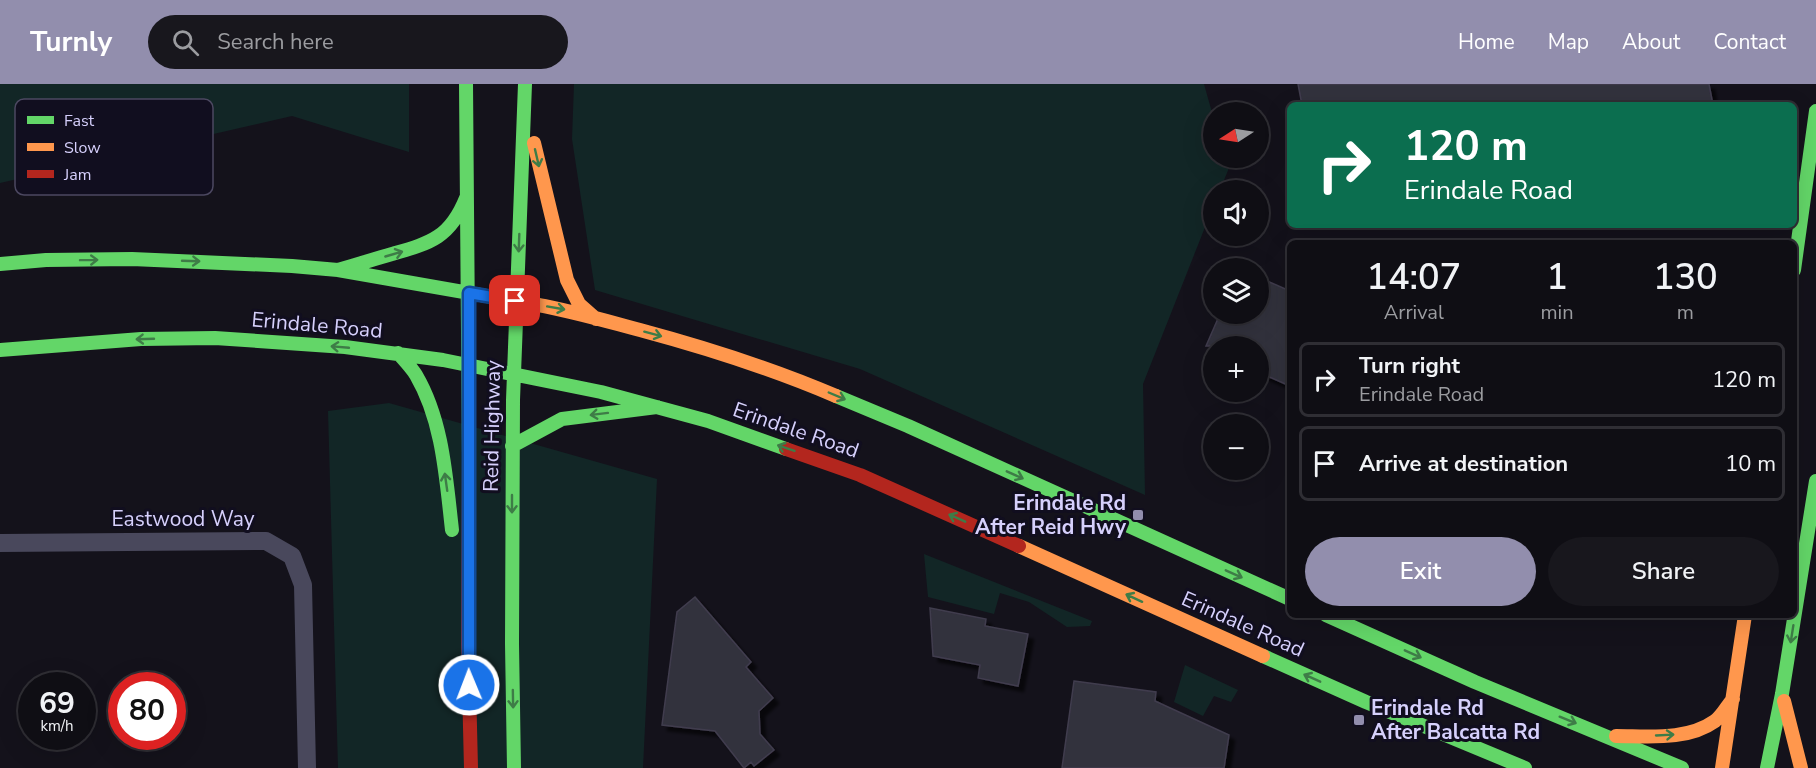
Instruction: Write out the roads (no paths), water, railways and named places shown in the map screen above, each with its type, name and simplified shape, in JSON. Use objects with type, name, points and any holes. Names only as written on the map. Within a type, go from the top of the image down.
[{"type":"main road","name":"Reid Highway","points":[[466,84],[469,293],[468,644],[471,768]]},
{"type":"main road","name":"Reid Highway","points":[[514,768],[512,446],[515,301],[519,267],[525,84]]},
{"type":"main road","points":[[524,101],[564,272],[571,293],[581,308],[596,319]]},
{"type":"main road","points":[[1797,252],[1813,158],[1816,111]]},
{"type":"main road","points":[[338,270],[429,243],[449,228],[461,211],[466,198]]},
{"type":"main road","name":"Erindale Road","points":[[0,264],[46,260],[132,259],[224,262],[338,270],[566,310],[684,342],[799,380],[908,426],[1287,598]]},
{"type":"main road","name":"Erindale Road","points":[[0,350],[141,339],[215,338],[345,347],[469,365],[657,407],[708,421],[860,475],[1356,697],[1525,768]]},
{"type":"main road","points":[[398,353],[415,374],[439,435],[468,644]]},
{"type":"main road","points":[[512,446],[562,419],[657,407]]},
{"type":"main road","points":[[1797,600],[1816,481]]},
{"type":"main road","name":"Erindale Road","points":[[1333,618],[1475,682],[1682,768]]},
{"type":"main road","points":[[1722,768],[1745,618]]},
{"type":"main road","points":[[1767,768],[1794,618]]},
{"type":"main road","points":[[1782,694],[1801,768]]},
{"type":"main road","points":[[1606,736],[1668,735],[1691,731],[1717,720],[1732,699]]},
{"type":"street","name":"Eastwood Way","points":[[0,543],[266,541],[291,556],[303,585],[307,768]]},
{"type":"place","name":"Erindale Rd After Reid Hwy","points":[[1138,515]]},
{"type":"place","name":"Erindale Rd After Balcatta Rd","points":[[1359,720]]}]
